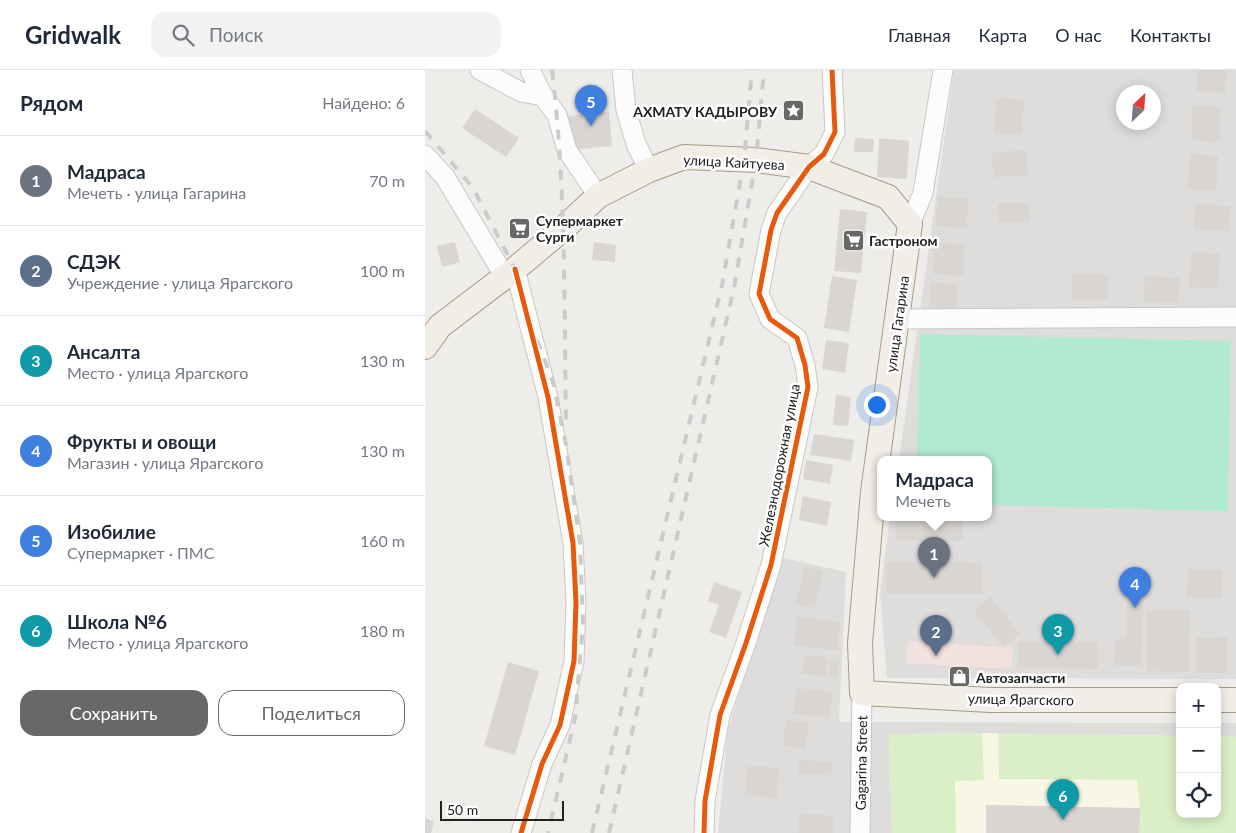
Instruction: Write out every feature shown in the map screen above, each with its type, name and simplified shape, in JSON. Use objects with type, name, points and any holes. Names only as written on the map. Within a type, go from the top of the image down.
[{"type":"main road","name":"улица Кайтуева","points":[[425,347],[440,326],[510,273],[563,229],[598,196],[649,170],[684,157],[756,160],[809,168],[888,197],[911,224]]},
{"type":"main road","name":"улица Гагарина","points":[[878,456],[911,224]]},
{"type":"main road","name":"улица Гагарина","points":[[862,693],[860,643],[877,464]]},
{"type":"main road","name":"улица Ярагского","points":[[862,693],[991,700],[1176,700]]},
{"type":"main road","points":[[1221,700],[1236,700]]},
{"type":"street","points":[[480,70],[521,92],[543,96]]},
{"type":"street","points":[[530,70],[543,96],[557,115],[567,150],[598,196]]},
{"type":"street","points":[[622,70],[626,110],[636,144],[649,170]]},
{"type":"street","name":"Железнодорожная улица","points":[[704,833],[705,801],[720,715],[746,644],[771,565],[808,387],[805,365],[797,338],[770,319],[759,294],[771,230],[777,213],[809,168],[824,154],[835,132],[832,70]]},
{"type":"street","points":[[911,224],[923,193],[943,70]]},
{"type":"street","points":[[425,154],[445,177],[510,273],[548,397],[573,543],[576,602],[574,661],[560,725],[541,764],[521,833]]},
{"type":"street","points":[[898,319],[1236,317]]},
{"type":"street","name":"Gagarina Street","points":[[860,833],[862,693]]},
{"type":"shaded area","points":[[954,70],[1236,70],[1236,679],[887,678],[880,591],[889,521],[992,521],[992,456],[899,456]]},
{"type":"shaded area","points":[[783,558],[846,572],[839,722],[1176,723],[1176,818],[1221,818],[1221,723],[1236,723],[1236,833],[718,833],[728,729]]},
{"type":"shaded area","points":[[908,641],[1013,648],[1011,669],[906,663]]},
{"type":"shaded area","points":[[982,733],[1176,736],[1176,818],[1221,818],[1221,736],[1236,737],[1236,833],[892,833],[889,734]]},
{"type":"green space","points":[[920,334],[1231,341],[1228,511],[992,505],[992,456],[917,456]]},
{"type":"green space","points":[[982,733],[984,780],[955,781],[956,833],[892,833],[889,734]]},
{"type":"green space","points":[[998,733],[1176,736],[1176,818],[1221,818],[1221,736],[1236,737],[1236,833],[1139,833],[1140,808],[1137,780],[999,779]]},
{"type":"building","points":[[1198,70],[1227,70],[1225,93],[1197,91]]},
{"type":"building","points":[[996,98],[1024,100],[1022,135],[994,133]]},
{"type":"building","points":[[1193,106],[1221,107],[1219,142],[1191,140]]},
{"type":"building","points":[[475,109],[519,138],[506,157],[462,128]]},
{"type":"building","points":[[609,112],[612,146],[571,150],[568,116]]},
{"type":"building","points":[[855,138],[874,139],[873,152],[854,152]]},
{"type":"building","points":[[879,138],[909,141],[907,179],[877,177]]},
{"type":"building","points":[[1026,150],[1028,175],[993,177],[992,153]]},
{"type":"building","points":[[1190,154],[1218,156],[1216,191],[1188,189]]},
{"type":"building","points":[[937,197],[968,198],[967,228],[936,226]]},
{"type":"building","points":[[998,203],[1029,203],[1029,222],[998,223]]},
{"type":"building","points":[[1195,204],[1230,206],[1229,231],[1194,229]]},
{"type":"building","points":[[840,209],[867,212],[861,273],[834,271]]},
{"type":"building","points":[[455,242],[460,262],[442,267],[437,246]]},
{"type":"building","points":[[594,242],[616,245],[615,262],[592,260]]},
{"type":"building","points":[[935,242],[965,245],[963,276],[933,274]]},
{"type":"building","points":[[1191,252],[1220,254],[1218,288],[1189,287]]},
{"type":"building","points":[[1073,274],[1108,275],[1107,300],[1072,299]]},
{"type":"building","points":[[832,276],[857,280],[849,332],[824,328]]},
{"type":"building","points":[[1145,276],[1180,278],[1178,303],[1144,301]]},
{"type":"building","points":[[931,282],[958,285],[956,309],[929,306]]},
{"type":"building","points":[[826,340],[849,343],[845,373],[822,369]]},
{"type":"building","points":[[836,395],[851,397],[848,426],[833,425]]},
{"type":"building","points":[[814,434],[854,440],[851,461],[810,455]]},
{"type":"building","points":[[806,460],[833,465],[830,484],[803,479]]},
{"type":"building","points":[[803,496],[831,502],[827,526],[799,520]]},
{"type":"building","points":[[896,521],[963,521],[963,541],[895,540]]},
{"type":"building","points":[[886,562],[982,563],[982,594],[886,593]]},
{"type":"building","points":[[804,567],[823,571],[815,608],[796,604]]},
{"type":"building","points":[[1188,569],[1223,570],[1222,598],[1187,598]]},
{"type":"building","points":[[1128,575],[1144,576],[1141,666],[1114,665],[1115,639],[1126,639]]},
{"type":"building","points":[[714,582],[742,592],[726,638],[709,632],[719,605],[708,601]]},
{"type":"building","points":[[991,597],[1020,634],[1003,647],[974,611]]},
{"type":"building","points":[[1147,610],[1190,610],[1189,672],[1147,671]]},
{"type":"building","points":[[797,617],[840,622],[838,650],[794,646]]},
{"type":"building","points":[[1227,637],[1227,673],[1196,673],[1196,638]]},
{"type":"building","points":[[1017,642],[1098,642],[1098,669],[1017,668]]},
{"type":"building","points":[[804,655],[827,657],[826,676],[802,674]]},
{"type":"building","points":[[830,660],[839,661],[838,676],[830,676]]},
{"type":"building","points":[[508,662],[539,671],[515,755],[484,746]]},
{"type":"building","points":[[796,688],[832,692],[830,717],[793,714]]},
{"type":"building","points":[[786,720],[809,723],[805,749],[783,746]]},
{"type":"building","points":[[799,760],[832,762],[831,775],[798,773]]},
{"type":"building","points":[[747,766],[779,768],[777,798],[745,795]]},
{"type":"building","points":[[986,805],[1140,808],[1139,833],[986,833]]},
{"type":"building","points":[[800,813],[834,816],[833,833],[798,833]]},
{"type":"building","points":[[425,818],[434,821],[431,833],[425,833]]},
{"type":"railway","points":[[552,70],[557,114],[562,201],[566,420]]},
{"type":"railway","points":[[592,833],[722,285],[744,160],[752,70]]},
{"type":"railway","points":[[609,833],[734,288],[756,160],[764,70]]},
{"type":"railway","points":[[425,131],[473,188],[515,269],[532,327],[553,382],[566,445],[580,543],[583,625],[575,718],[548,833]]},
{"type":"cycle path","points":[[704,833],[705,801],[720,715],[771,565],[808,387],[805,365],[797,338],[770,319],[759,294],[771,230],[777,213],[809,167],[824,154],[835,132],[832,70]]},
{"type":"cycle path","points":[[515,269],[548,397],[573,543],[576,602],[574,661],[560,725],[542,764],[521,833]]},
{"type":"place","name":"АХМАТУ КАДЫРОВУ","points":[[793,111]]},
{"type":"place","name":"Изобилие","points":[[591,126]]},
{"type":"place","name":"Супермаркет Сурги","points":[[520,228]]},
{"type":"place","name":"Гастроном","points":[[853,240]]},
{"type":"place","name":"Мадраса","points":[[934,578]]},
{"type":"place","name":"Фрукты и овощи","points":[[1135,608]]},
{"type":"place","name":"Ансалта","points":[[1058,655]]},
{"type":"place","name":"СДЭК","points":[[936,656]]},
{"type":"place","name":"Автозапчасти","points":[[960,677]]},
{"type":"place","name":"Школа №6","points":[[1063,820]]}]
